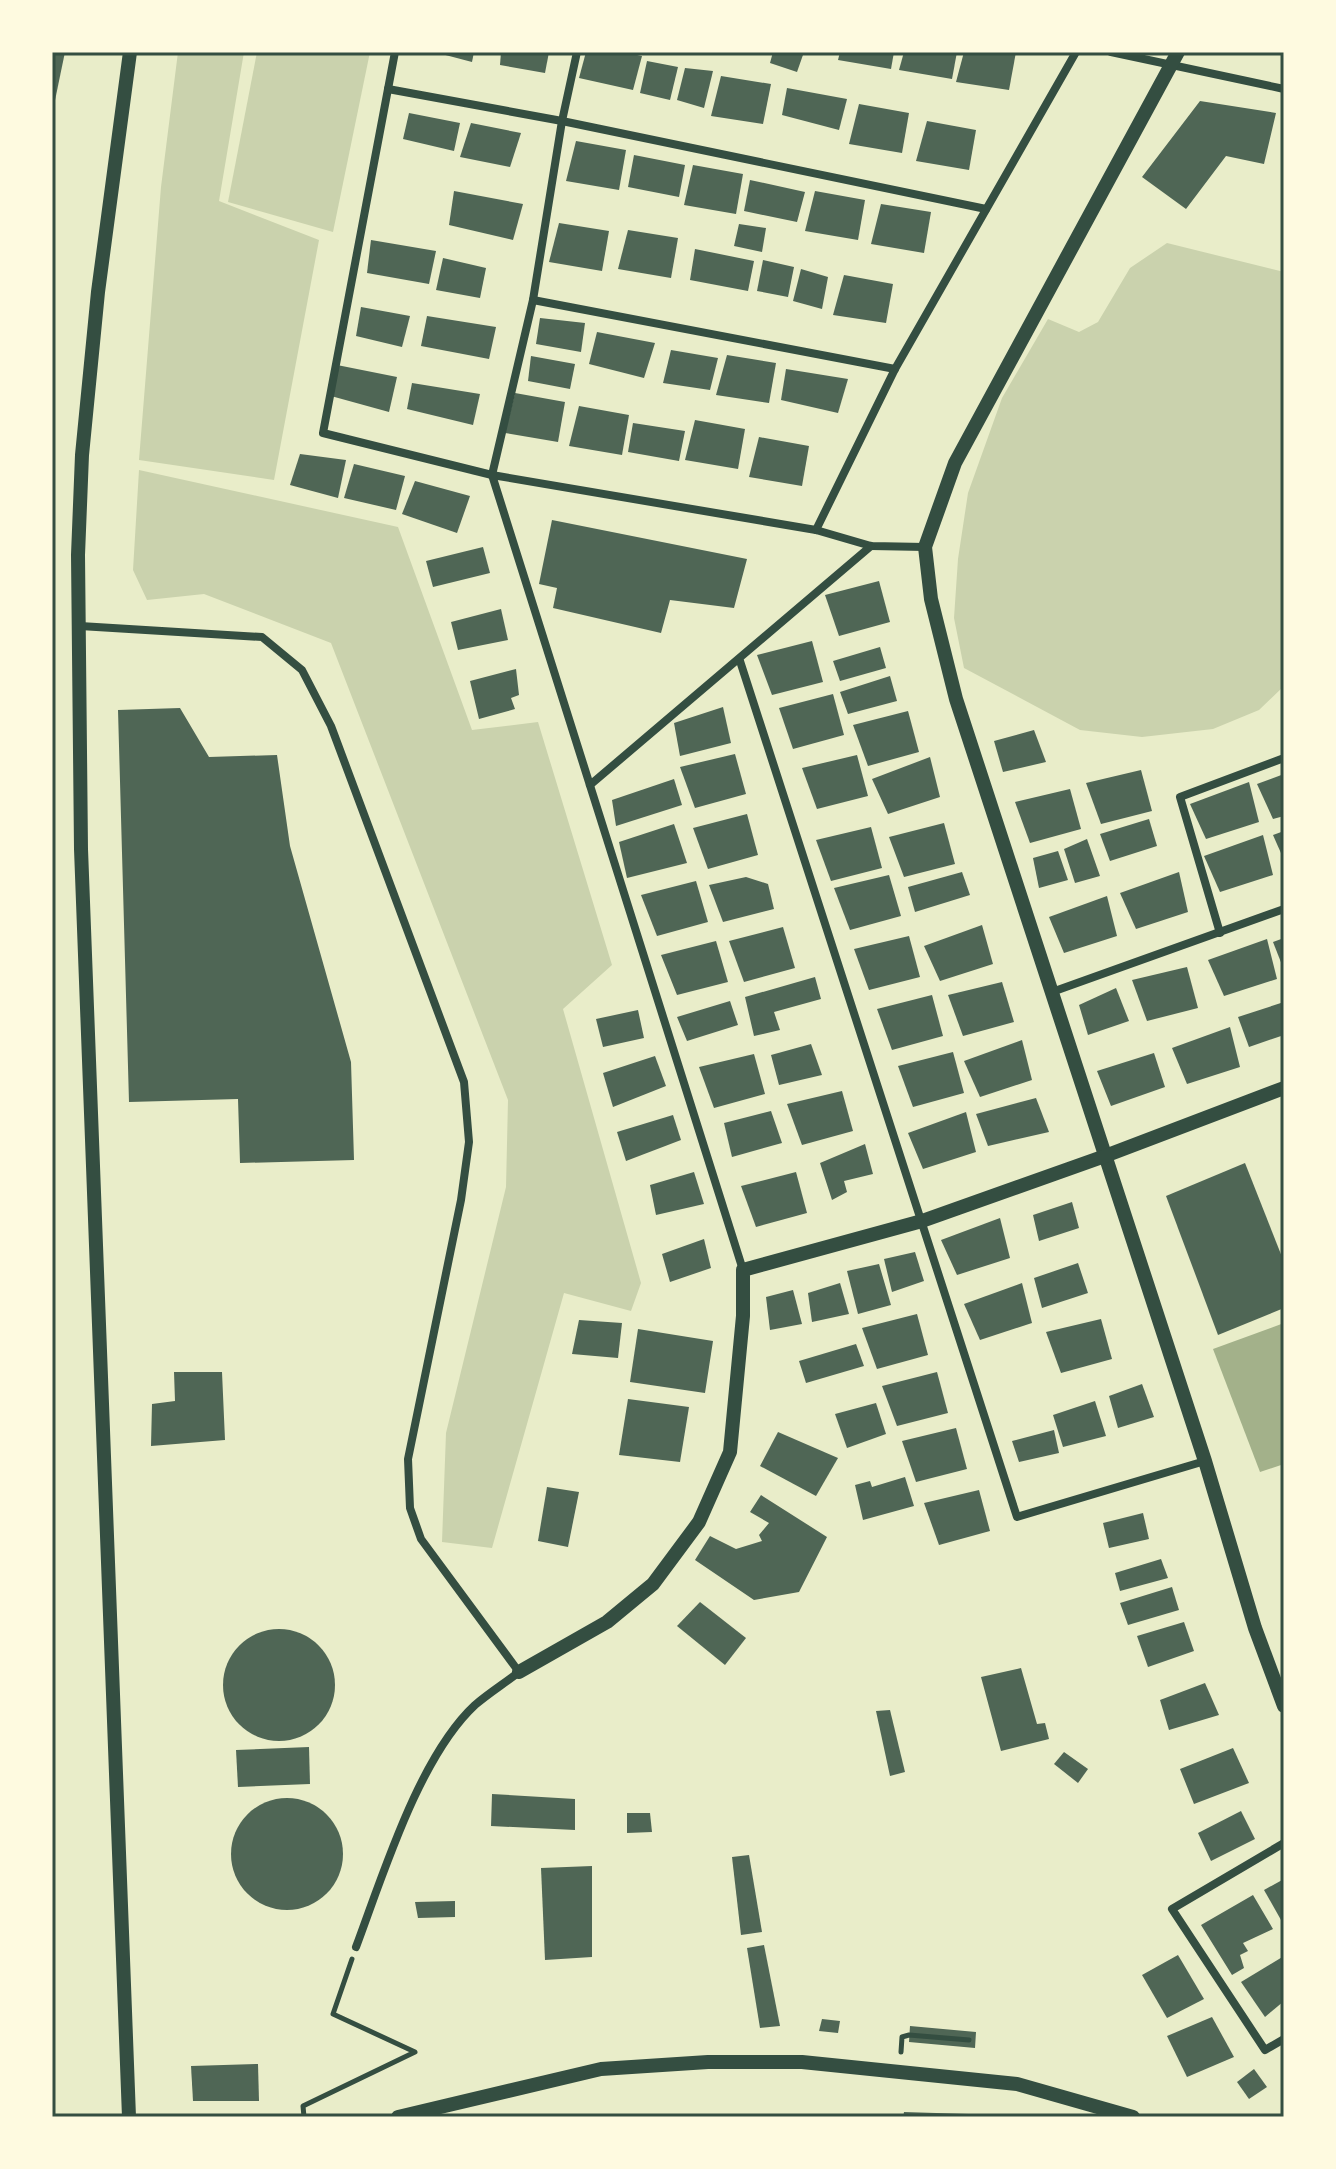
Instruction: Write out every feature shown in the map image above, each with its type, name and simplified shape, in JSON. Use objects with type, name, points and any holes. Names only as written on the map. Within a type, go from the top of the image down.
[{"type":"street","points":[[129,2117],[82,880],[78,555],[82,455],[98,292],[130,52]]},
{"type":"street","points":[[395,52],[323,433],[492,475],[816,530],[871,546],[925,547]]},
{"type":"street","points":[[356,1947],[400,1828],[438,1753],[474,1707],[519,1672],[607,1622],[653,1584],[699,1522],[730,1452],[743,1316],[743,1270],[492,475],[533,300],[562,121],[577,52]]},
{"type":"street","points":[[816,530],[895,369],[1076,52]]},
{"type":"street","points":[[1111,52],[1284,89]]},
{"type":"street","points":[[1178,52],[955,463],[925,547],[931,599],[956,699],[1205,1461],[1255,1628],[1284,1706]]},
{"type":"street","points":[[388,89],[562,121],[986,209]]},
{"type":"street","points":[[533,300],[895,369]]},
{"type":"street","points":[[590,785],[740,661],[871,546]]},
{"type":"street","points":[[80,626],[262,637],[302,670],[331,726],[464,1082],[469,1142],[461,1200],[408,1459],[410,1508],[421,1539],[519,1672]]},
{"type":"street","points":[[740,661],[1017,1517],[1205,1461]]},
{"type":"street","points":[[1220,933],[1180,797],[1284,758]]},
{"type":"street","points":[[1052,992],[1284,909]]},
{"type":"street","points":[[743,1270],[922,1221],[1284,1088]]},
{"type":"street","points":[[1284,1843],[1172,1909],[1265,2050],[1284,2039]]},
{"type":"street","points":[[398,2117],[601,2069],[708,2062],[802,2062],[1017,2084],[1133,2117]]},
{"type":"path","points":[[304,2117],[303,2106],[415,2052],[333,2014],[356,1947]]},
{"type":"path","points":[[900,2057],[902,2037],[909,2035],[969,2040]]},
{"type":"shaded area","points":[[178,52],[244,52],[219,201],[319,240],[274,480],[139,460],[161,187]]},
{"type":"shaded area","points":[[257,52],[370,52],[333,232],[228,202]]},
{"type":"shaded area","points":[[1167,243],[1284,272],[1284,686],[1259,710],[1213,729],[1142,737],[1080,730],[964,668],[954,618],[958,559],[968,493],[1002,398],[1048,319],[1079,332],[1098,322],[1130,268]]},
{"type":"shaded area","points":[[139,470],[398,527],[472,730],[538,722],[612,965],[563,1009],[641,1283],[631,1311],[564,1293],[492,1548],[442,1542],[446,1433],[506,1187],[508,1100],[331,643],[204,594],[147,600],[133,570]]},
{"type":"shaded area","points":[[1284,1323],[1284,1464],[1260,1472],[1213,1349]]},
{"type":"building","points":[[52,52],[65,52],[53,110],[52,110]]},
{"type":"building","points":[[434,52],[474,52],[472,62]]},
{"type":"building","points":[[501,52],[549,52],[545,73],[500,65]]},
{"type":"building","points":[[586,52],[623,52],[642,56],[633,90],[579,78]]},
{"type":"building","points":[[773,52],[804,52],[797,72],[770,63]]},
{"type":"building","points":[[840,52],[894,52],[891,69],[838,60]]},
{"type":"building","points":[[904,52],[957,52],[952,79],[899,70]]},
{"type":"building","points":[[964,52],[1016,52],[1009,90],[956,82]]},
{"type":"building","points":[[647,61],[678,67],[670,100],[640,93]]},
{"type":"building","points":[[685,68],[713,71],[704,108],[677,100]]},
{"type":"building","points":[[721,76],[771,84],[763,124],[711,116]]},
{"type":"building","points":[[787,88],[847,99],[839,130],[782,115]]},
{"type":"building","points":[[1200,101],[1276,113],[1264,164],[1226,156],[1186,209],[1142,177]]},
{"type":"building","points":[[859,104],[909,113],[902,153],[849,144]]},
{"type":"building","points":[[409,113],[460,123],[454,151],[403,139]]},
{"type":"building","points":[[927,121],[976,130],[969,170],[916,161]]},
{"type":"building","points":[[471,123],[521,133],[510,167],[460,157]]},
{"type":"building","points":[[576,141],[626,150],[619,190],[566,181]]},
{"type":"building","points":[[634,155],[685,165],[679,197],[628,187]]},
{"type":"building","points":[[693,165],[743,174],[736,214],[684,205]]},
{"type":"building","points":[[750,180],[805,192],[797,222],[744,211]]},
{"type":"building","points":[[454,191],[523,204],[513,240],[449,225]]},
{"type":"building","points":[[815,191],[865,200],[858,240],[805,231]]},
{"type":"building","points":[[881,204],[931,212],[924,253],[871,244]]},
{"type":"building","points":[[559,223],[609,231],[602,271],[549,262]]},
{"type":"building","points":[[739,224],[766,228],[762,252],[734,246]]},
{"type":"building","points":[[628,230],[678,238],[671,278],[618,269]]},
{"type":"building","points":[[371,240],[436,251],[429,284],[367,273]]},
{"type":"building","points":[[695,249],[754,261],[748,291],[690,280]]},
{"type":"building","points":[[443,258],[486,268],[480,298],[436,290]]},
{"type":"building","points":[[763,260],[794,267],[788,297],[757,291]]},
{"type":"building","points":[[801,269],[828,277],[822,309],[793,301]]},
{"type":"building","points":[[844,275],[893,284],[886,323],[833,315]]},
{"type":"building","points":[[361,307],[410,316],[402,347],[356,336]]},
{"type":"building","points":[[427,316],[496,327],[489,359],[421,346]]},
{"type":"building","points":[[540,318],[585,323],[581,352],[536,344]]},
{"type":"building","points":[[597,332],[655,343],[644,378],[589,364]]},
{"type":"building","points":[[671,350],[718,358],[710,390],[663,383]]},
{"type":"building","points":[[727,355],[776,363],[769,403],[716,395]]},
{"type":"building","points":[[531,356],[575,364],[570,389],[528,381]]},
{"type":"building","points":[[337,365],[397,377],[389,412],[331,396]]},
{"type":"building","points":[[786,369],[848,379],[838,413],[781,400]]},
{"type":"building","points":[[412,383],[480,394],[473,425],[407,409]]},
{"type":"building","points":[[515,393],[565,402],[558,442],[505,433]]},
{"type":"building","points":[[579,406],[629,415],[622,455],[569,446]]},
{"type":"building","points":[[695,420],[745,429],[738,469],[685,460]]},
{"type":"building","points":[[633,423],[685,431],[679,461],[628,452]]},
{"type":"building","points":[[759,437],[809,446],[802,486],[749,477]]},
{"type":"building","points":[[300,454],[346,460],[338,498],[290,485]]},
{"type":"building","points":[[354,464],[405,476],[396,510],[344,498]]},
{"type":"building","points":[[415,481],[470,496],[457,533],[402,514]]},
{"type":"building","points":[[552,520],[747,559],[734,608],[670,600],[661,633],[553,608],[557,588],[539,584]]},
{"type":"building","points":[[483,547],[490,573],[433,587],[426,561]]},
{"type":"building","points":[[879,581],[890,622],[839,636],[825,595]]},
{"type":"building","points":[[501,609],[508,640],[458,650],[451,622]]},
{"type":"building","points":[[812,641],[823,682],[772,695],[757,655]]},
{"type":"building","points":[[880,647],[886,668],[840,681],[833,661]]},
{"type":"building","points":[[516,669],[519,695],[511,698],[515,709],[479,719],[470,681]]},
{"type":"building","points":[[890,676],[897,701],[848,714],[840,692]]},
{"type":"building","points":[[833,694],[844,735],[793,749],[779,708]]},
{"type":"building","points":[[723,707],[731,743],[680,756],[674,723]]},
{"type":"building","points":[[180,708],[209,757],[277,755],[290,846],[351,1062],[354,1160],[240,1163],[238,1099],[129,1102],[118,710]]},
{"type":"building","points":[[908,711],[919,752],[868,766],[853,725]]},
{"type":"building","points":[[1034,730],[1046,762],[1003,772],[994,741]]},
{"type":"building","points":[[735,754],[746,794],[695,808],[680,767]]},
{"type":"building","points":[[857,755],[868,796],[817,809],[802,768]]},
{"type":"building","points":[[930,757],[940,797],[888,814],[872,779]]},
{"type":"building","points":[[1141,770],[1152,811],[1101,824],[1086,783]]},
{"type":"building","points":[[1284,774],[1284,816],[1273,819],[1257,784]]},
{"type":"building","points":[[674,779],[682,805],[616,826],[612,800]]},
{"type":"building","points":[[1249,782],[1259,822],[1206,839],[1190,804]]},
{"type":"building","points":[[1070,789],[1081,829],[1030,843],[1015,802]]},
{"type":"building","points":[[747,814],[758,855],[708,869],[693,828]]},
{"type":"building","points":[[1149,819],[1157,846],[1110,861],[1100,834]]},
{"type":"building","points":[[944,823],[955,864],[904,877],[889,837]]},
{"type":"building","points":[[674,824],[687,863],[627,878],[619,842]]},
{"type":"building","points":[[871,827],[882,868],[831,881],[816,840]]},
{"type":"building","points":[[1284,831],[1284,860],[1273,835]]},
{"type":"building","points":[[1263,835],[1273,875],[1220,892],[1204,856]]},
{"type":"building","points":[[1087,839],[1100,876],[1075,883],[1064,849]]},
{"type":"building","points":[[1058,851],[1068,880],[1039,888],[1033,858]]},
{"type":"building","points":[[962,872],[970,895],[915,912],[908,887]]},
{"type":"building","points":[[1179,872],[1188,912],[1136,929],[1120,893]]},
{"type":"building","points":[[889,875],[901,916],[850,930],[834,888]]},
{"type":"building","points":[[746,877],[768,884],[774,909],[723,922],[709,885]]},
{"type":"building","points":[[696,881],[708,922],[657,936],[641,895]]},
{"type":"building","points":[[1107,896],[1117,936],[1064,953],[1049,917]]},
{"type":"building","points":[[982,925],[993,964],[940,981],[924,946]]},
{"type":"building","points":[[783,927],[795,968],[744,982],[729,941]]},
{"type":"building","points":[[909,936],[920,977],[869,990],[854,949]]},
{"type":"building","points":[[1284,938],[1284,970],[1273,942]]},
{"type":"building","points":[[1267,939],[1277,979],[1224,996],[1208,960]]},
{"type":"building","points":[[716,941],[728,982],[677,995],[661,955]]},
{"type":"building","points":[[1187,967],[1198,1008],[1147,1021],[1132,980]]},
{"type":"building","points":[[815,977],[821,999],[774,1012],[780,1030],[754,1036],[745,997]]},
{"type":"building","points":[[1002,982],[1014,1022],[963,1036],[948,995]]},
{"type":"building","points":[[1116,988],[1129,1021],[1088,1035],[1079,1005]]},
{"type":"building","points":[[932,995],[943,1036],[892,1050],[877,1009]]},
{"type":"building","points":[[730,1001],[738,1025],[687,1041],[677,1017]]},
{"type":"building","points":[[1284,1002],[1284,1035],[1249,1047],[1238,1017]]},
{"type":"building","points":[[638,1010],[644,1038],[603,1047],[596,1019]]},
{"type":"building","points":[[1230,1027],[1240,1067],[1187,1084],[1172,1048]]},
{"type":"building","points":[[1022,1040],[1032,1080],[980,1097],[964,1061]]},
{"type":"building","points":[[811,1044],[822,1075],[779,1085],[771,1055]]},
{"type":"building","points":[[953,1052],[964,1093],[913,1107],[898,1066]]},
{"type":"building","points":[[1154,1053],[1165,1087],[1111,1106],[1097,1071]]},
{"type":"building","points":[[754,1054],[765,1094],[714,1108],[699,1067]]},
{"type":"building","points":[[655,1056],[666,1086],[613,1107],[603,1073]]},
{"type":"building","points":[[842,1091],[853,1131],[802,1145],[787,1104]]},
{"type":"building","points":[[1036,1098],[1049,1132],[988,1146],[976,1114]]},
{"type":"building","points":[[771,1111],[782,1143],[732,1157],[724,1123]]},
{"type":"building","points":[[966,1112],[976,1152],[923,1169],[908,1133]]},
{"type":"building","points":[[673,1115],[681,1140],[626,1161],[617,1132]]},
{"type":"building","points":[[865,1144],[873,1174],[844,1181],[847,1192],[832,1200],[820,1163]]},
{"type":"building","points":[[1245,1163],[1284,1262],[1284,1308],[1218,1335],[1166,1196]]},
{"type":"building","points":[[694,1172],[704,1204],[656,1215],[650,1185]]},
{"type":"building","points":[[796,1172],[807,1213],[756,1227],[741,1186]]},
{"type":"building","points":[[1072,1202],[1079,1228],[1039,1241],[1033,1215]]},
{"type":"building","points":[[1000,1218],[1010,1258],[957,1275],[941,1240]]},
{"type":"building","points":[[704,1239],[711,1268],[670,1282],[662,1254]]},
{"type":"building","points":[[915,1252],[924,1281],[892,1292],[884,1259]]},
{"type":"building","points":[[1078,1263],[1088,1293],[1042,1308],[1034,1278]]},
{"type":"building","points":[[879,1264],[891,1305],[858,1314],[847,1271]]},
{"type":"building","points":[[840,1283],[849,1314],[812,1322],[808,1293]]},
{"type":"building","points":[[1022,1283],[1032,1323],[980,1340],[964,1304]]},
{"type":"building","points":[[793,1290],[802,1324],[770,1330],[766,1297]]},
{"type":"building","points":[[917,1314],[928,1355],[877,1369],[862,1328]]},
{"type":"building","points":[[1101,1319],[1112,1359],[1061,1373],[1046,1332]]},
{"type":"building","points":[[579,1320],[622,1323],[618,1358],[572,1354]]},
{"type":"building","points":[[638,1329],[713,1341],[705,1393],[630,1382]]},
{"type":"building","points":[[856,1344],[864,1366],[806,1383],[799,1361]]},
{"type":"building","points":[[174,1372],[222,1372],[225,1440],[151,1446],[152,1404],[175,1401]]},
{"type":"building","points":[[937,1372],[948,1413],[897,1426],[882,1386]]},
{"type":"building","points":[[1142,1384],[1154,1417],[1118,1428],[1109,1396]]},
{"type":"building","points":[[628,1399],[689,1407],[680,1462],[619,1455]]},
{"type":"building","points":[[1095,1401],[1106,1436],[1063,1447],[1053,1415]]},
{"type":"building","points":[[876,1403],[886,1434],[847,1448],[835,1414]]},
{"type":"building","points":[[956,1428],[967,1469],[916,1482],[902,1441]]},
{"type":"building","points":[[1054,1430],[1059,1453],[1019,1462],[1012,1441]]},
{"type":"building","points":[[778,1432],[838,1458],[816,1496],[760,1466]]},
{"type":"building","points":[[905,1477],[914,1506],[863,1520],[855,1485],[870,1481],[872,1487]]},
{"type":"building","points":[[547,1487],[579,1492],[568,1547],[538,1541]]},
{"type":"building","points":[[979,1490],[990,1531],[939,1545],[924,1503]]},
{"type":"building","points":[[761,1495],[827,1537],[799,1592],[754,1600],[695,1560],[710,1536],[736,1549],[762,1541],[759,1535],[769,1523],[750,1512]]},
{"type":"building","points":[[1143,1513],[1149,1539],[1109,1548],[1103,1523]]},
{"type":"building","points":[[1161,1559],[1168,1578],[1120,1591],[1115,1573]]},
{"type":"building","points":[[1172,1587],[1179,1610],[1128,1625],[1120,1603]]},
{"type":"building","points":[[700,1602],[746,1638],[725,1665],[677,1626]]},
{"type":"building","points":[[1184,1622],[1194,1651],[1148,1667],[1137,1636]]},
{"type":"building","points":[[279,1629],[300,1633],[319,1645],[331,1664],[335,1685],[331,1706],[319,1725],[300,1737],[279,1741],[258,1737],[239,1725],[227,1706],[223,1685],[227,1664],[239,1645],[258,1633]]},
{"type":"building","points":[[1021,1668],[1037,1724],[1045,1723],[1049,1739],[1001,1751],[981,1677]]},
{"type":"building","points":[[1205,1683],[1219,1715],[1169,1730],[1160,1700]]},
{"type":"building","points":[[890,1710],[905,1772],[890,1776],[876,1711]]},
{"type":"building","points":[[309,1747],[310,1784],[238,1787],[236,1750]]},
{"type":"building","points":[[1233,1748],[1249,1783],[1194,1804],[1180,1769]]},
{"type":"building","points":[[1064,1752],[1088,1769],[1078,1783],[1054,1764]]},
{"type":"building","points":[[492,1794],[575,1799],[575,1830],[491,1826]]},
{"type":"building","points":[[287,1798],[309,1802],[327,1814],[339,1832],[343,1854],[339,1876],[327,1894],[309,1906],[287,1910],[265,1906],[247,1894],[235,1876],[231,1854],[235,1832],[247,1814],[265,1802]]},
{"type":"building","points":[[1241,1811],[1255,1839],[1211,1861],[1198,1833]]},
{"type":"building","points":[[627,1813],[650,1813],[652,1832],[627,1833]]},
{"type":"building","points":[[749,1855],[762,1932],[741,1935],[732,1857]]},
{"type":"building","points":[[592,1866],[592,1957],[545,1960],[541,1868]]},
{"type":"building","points":[[1284,1879],[1284,1919],[1281,1920],[1264,1890]]},
{"type":"building","points":[[1253,1895],[1273,1929],[1243,1943],[1248,1951],[1240,1955],[1244,1968],[1232,1975],[1201,1925]]},
{"type":"building","points":[[455,1901],[455,1917],[418,1918],[415,1902]]},
{"type":"building","points":[[764,1945],[780,2026],[760,2028],[747,1948]]},
{"type":"building","points":[[1178,1955],[1204,1999],[1167,2018],[1142,1975]]},
{"type":"building","points":[[1284,1956],[1284,2001],[1265,2017],[1241,1982]]},
{"type":"building","points":[[1212,2017],[1234,2057],[1187,2077],[1167,2036]]},
{"type":"building","points":[[822,2019],[840,2021],[838,2033],[819,2031]]},
{"type":"building","points":[[910,2026],[976,2032],[975,2048],[909,2042]]},
{"type":"building","points":[[258,2064],[259,2101],[193,2101],[191,2066]]},
{"type":"building","points":[[1254,2069],[1267,2087],[1249,2099],[1237,2082]]},
{"type":"building","points":[[904,2112],[968,2114],[967,2117],[903,2117]]}]
